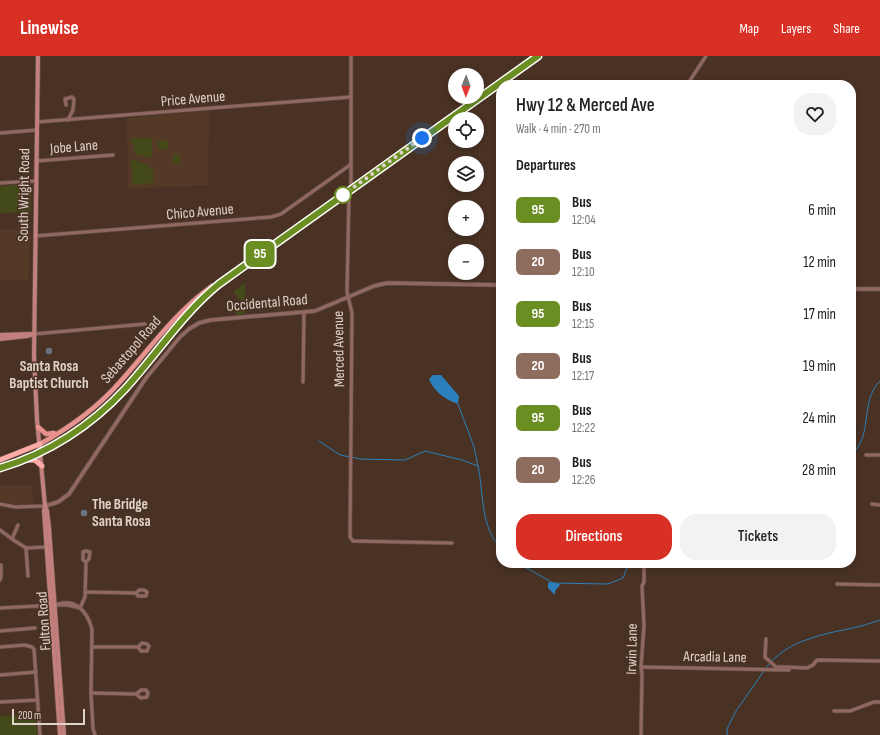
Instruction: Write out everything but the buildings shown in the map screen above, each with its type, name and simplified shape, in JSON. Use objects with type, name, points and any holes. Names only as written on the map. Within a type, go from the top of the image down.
[{"type":"highway","points":[[0,460],[40,444]]},
{"type":"highway","points":[[0,468],[40,452]]},
{"type":"highway","points":[[20,461],[34,460],[42,466]]},
{"type":"main road","name":"South Wright Road","points":[[38,56],[34,334],[34,362],[38,427]]},
{"type":"main road","name":"Sebastopol Road","points":[[504,80],[538,56]]},
{"type":"main road","name":"Sebastopol Road","points":[[40,444],[78,420],[103,400],[120,383],[165,328],[200,295],[239,269],[496,86]]},
{"type":"main road","name":"Sebastopol Road","points":[[40,452],[77,431],[108,405],[130,382],[192,308],[214,288],[239,269]]},
{"type":"main road","name":"Sebastopol Road","points":[[0,335],[26,333],[34,334]]},
{"type":"main road","name":"Sebastopol Road","points":[[0,338],[34,334]]},
{"type":"main road","points":[[38,427],[44,434],[49,435],[78,420]]},
{"type":"main road","name":"Fulton Road","points":[[38,427],[45,506],[46,547],[53,605],[64,735]]},
{"type":"main road","name":"Fulton Road","points":[[45,506],[48,511],[60,735]]},
{"type":"street","name":"Merced Avenue","points":[[351,56],[348,298],[352,312],[350,537],[353,541],[452,544]]},
{"type":"street","points":[[690,80],[706,56]]},
{"type":"street","points":[[66,105],[65,99],[72,97],[74,100],[73,110],[68,120]]},
{"type":"street","name":"Price Avenue","points":[[37,122],[351,97]]},
{"type":"street","points":[[0,133],[37,130]]},
{"type":"street","name":"Jobe Lane","points":[[36,161],[113,155]]},
{"type":"street","name":"Chico Avenue","points":[[36,236],[271,217],[281,214],[350,165]]},
{"type":"street","points":[[0,183],[36,181]]},
{"type":"street","name":"Occidental Road","points":[[0,504],[15,507],[45,506],[58,502],[68,494],[146,378],[178,339],[189,329],[199,323],[211,320],[304,313],[319,310],[374,286],[391,282],[496,284]]},
{"type":"street","points":[[856,289],[880,289]]},
{"type":"street","points":[[304,313],[304,382]]},
{"type":"street","name":"Sebastopol Road","points":[[34,334],[145,324]]},
{"type":"street","points":[[866,455],[880,455]]},
{"type":"street","points":[[872,504],[880,505]]},
{"type":"street","points":[[12,539],[18,525]]},
{"type":"street","points":[[0,530],[26,548],[46,547]]},
{"type":"street","points":[[26,548],[28,576]]},
{"type":"street","points":[[80,608],[84,601],[86,562]]},
{"type":"street","points":[[0,580],[2,577],[1,565]]},
{"type":"street","name":"Irwin Lane","points":[[641,735],[641,667],[644,626],[642,586],[644,582],[644,568]]},
{"type":"street","points":[[837,584],[880,585]]},
{"type":"street","points":[[85,592],[136,593]]},
{"type":"street","points":[[0,608],[74,604],[80,608],[89,619],[92,629],[91,693],[93,729],[95,735]]},
{"type":"street","points":[[0,631],[35,628]]},
{"type":"street","points":[[766,639],[765,658],[772,664],[780,667],[805,668],[813,665],[817,660],[880,660]]},
{"type":"street","points":[[0,647],[25,645],[32,647],[34,651],[40,735]]},
{"type":"street","points":[[92,647],[138,647]]},
{"type":"street","name":"Arcadia Lane","points":[[641,667],[789,670]]},
{"type":"street","points":[[0,675],[36,672]]},
{"type":"street","points":[[91,693],[136,694]]},
{"type":"street","points":[[0,702],[38,700]]},
{"type":"street","points":[[834,711],[850,711],[874,702],[880,702]]},
{"type":"shaded area","points":[[209,111],[208,185],[128,189],[127,118]]},
{"type":"shaded area","points":[[0,230],[31,230],[28,280],[0,280]]},
{"type":"shaded area","points":[[31,485],[34,504],[10,504],[0,501],[0,486]]},
{"type":"green space","points":[[131,138],[152,139],[152,158],[135,154]]},
{"type":"green space","points":[[158,141],[168,141],[168,149],[164,149],[163,145],[163,149],[158,149]]},
{"type":"green space","points":[[173,154],[180,155],[180,164],[173,164]]},
{"type":"green space","points":[[131,160],[143,163],[153,170],[153,183],[133,185]]},
{"type":"green space","points":[[31,184],[31,212],[0,213],[0,186]]},
{"type":"green space","points":[[245,283],[245,314],[236,315],[236,313],[232,310],[242,303],[233,292]]},
{"type":"green space","points":[[35,714],[37,735],[0,735],[0,716]]},
{"type":"water","points":[[433,375],[441,375],[459,396],[458,404],[445,398],[437,392],[429,379]]},
{"type":"water","points":[[551,582],[560,585],[555,591],[555,595],[548,588],[548,583]]},
{"type":"waterway","points":[[856,449],[862,439],[865,429],[870,399],[874,389],[880,381]]},
{"type":"waterway","points":[[458,404],[474,447],[478,466]]},
{"type":"waterway","points":[[319,441],[340,455],[350,457]]},
{"type":"waterway","points":[[352,457],[360,459],[405,460],[425,451],[462,460],[478,466],[486,521],[489,530],[496,542]]},
{"type":"waterway","points":[[527,568],[553,583],[608,584],[623,578],[627,568]]},
{"type":"waterway","points":[[766,668],[783,651],[805,640],[880,620]]},
{"type":"waterway","points":[[727,735],[727,729],[736,711],[764,671]]},
{"type":"bus line","name":"95","points":[[504,80],[538,56]]},
{"type":"bus line","name":"95","points":[[0,468],[35,455],[84,426],[119,395],[188,313],[201,299],[219,284],[496,86]]},
{"type":"place","name":"Santa Rosa Baptist Church","points":[[49,351]]},
{"type":"place","name":"The Bridge Santa Rosa","points":[[84,513]]},
{"type":"route","points":[[343,195],[422,138]]}]
